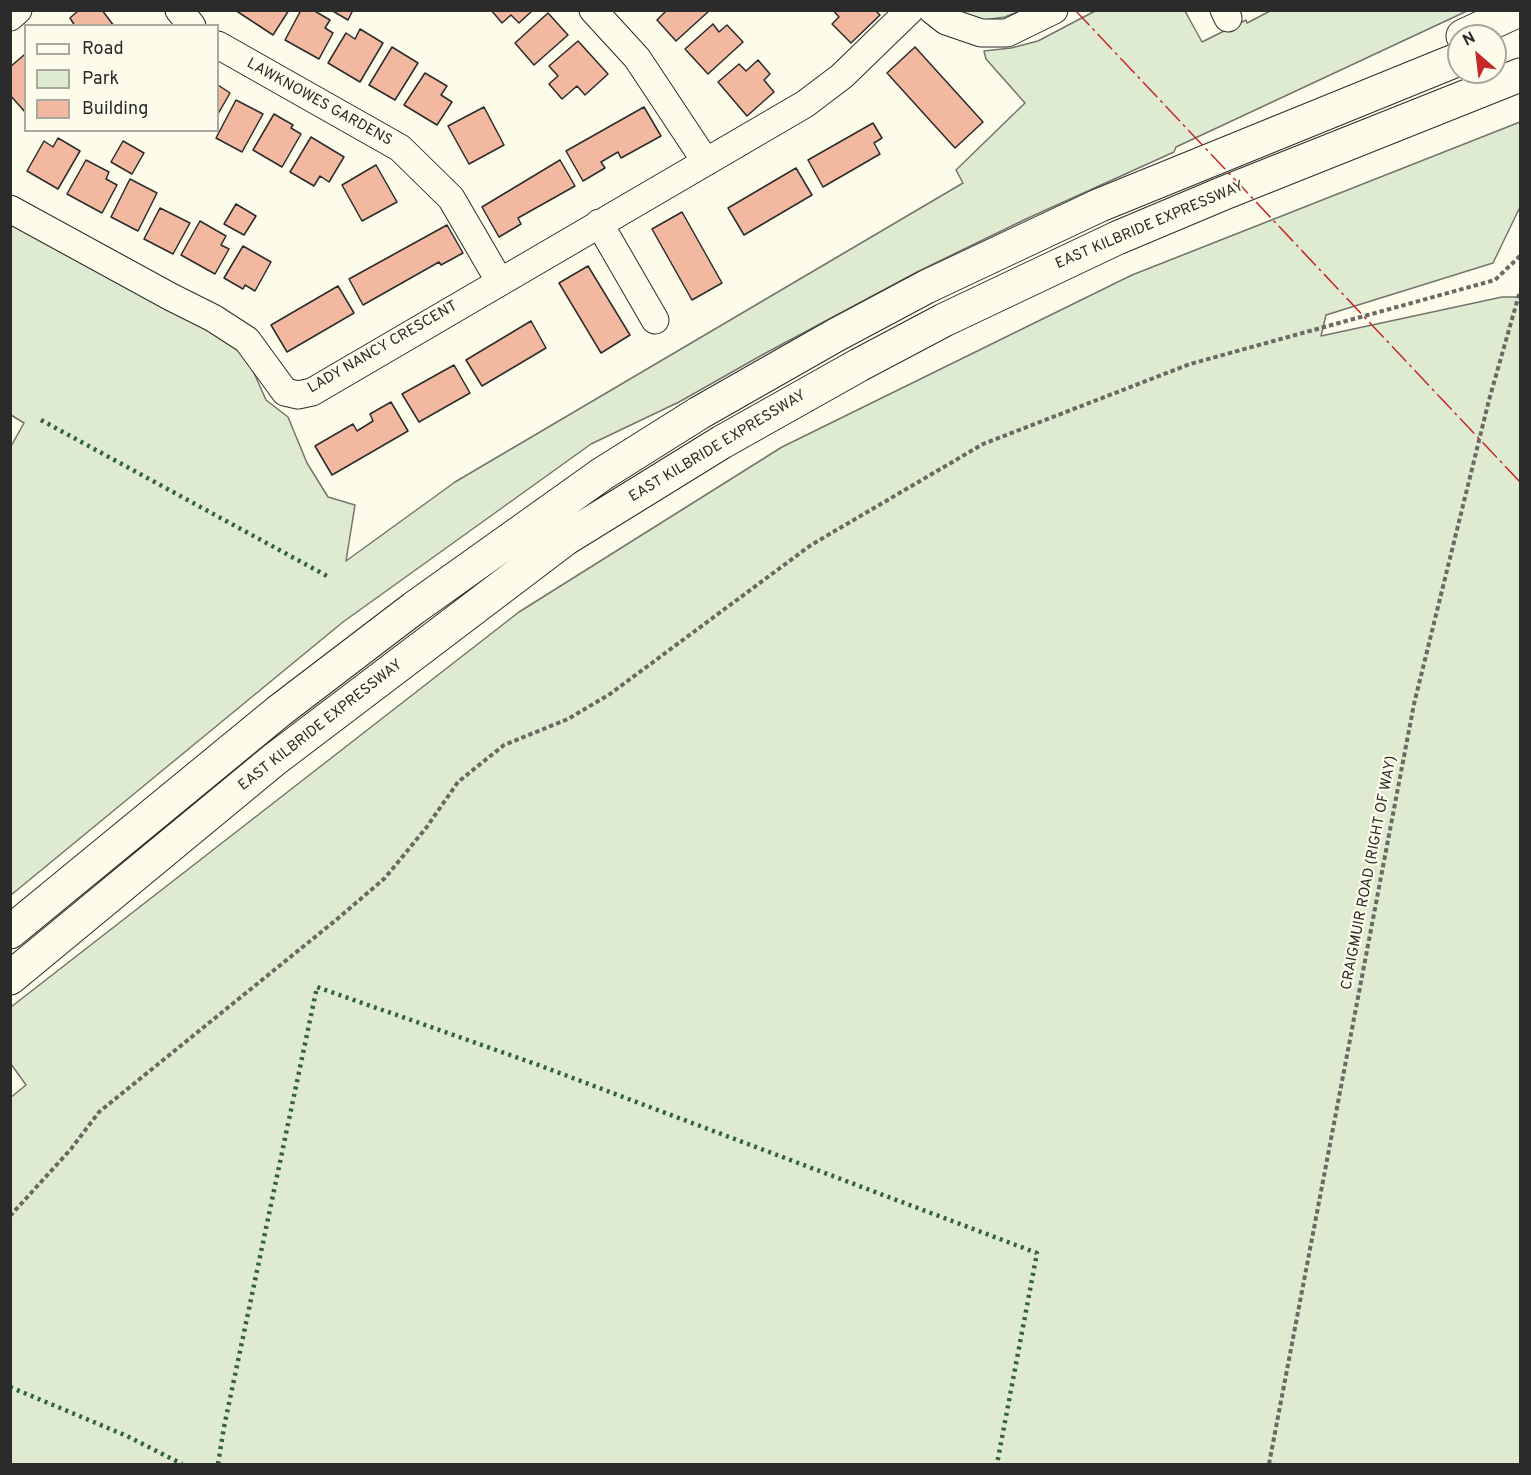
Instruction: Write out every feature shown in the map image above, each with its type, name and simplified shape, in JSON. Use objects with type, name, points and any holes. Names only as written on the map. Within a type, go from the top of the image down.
[{"type":"highway","points":[[1489,24],[1519,10]]},
{"type":"highway","points":[[1202,162],[1355,84],[1447,43]]},
{"type":"highway","points":[[10,932],[279,711],[414,608],[602,474],[730,395],[926,287],[1100,205],[1447,64]]},
{"type":"highway","name":"EAST KILBRIDE EXPRESSWAY","points":[[10,978],[275,759],[555,546],[783,407],[954,315],[1117,238],[1521,75]]},
{"type":"highway","points":[[1394,125],[1475,112],[1521,95]]},
{"type":"street","points":[[10,16],[18,10]]},
{"type":"street","points":[[179,10],[190,24]]},
{"type":"street","points":[[593,10],[637,58],[706,162]]},
{"type":"street","name":"LADY NANCY CRESCENT","points":[[10,209],[213,318],[247,340],[285,392],[298,395],[312,392],[806,104],[842,76],[910,10]]},
{"type":"street","points":[[932,10],[946,21],[981,33],[1007,33],[1054,10]]},
{"type":"street","name":"LAWKNOWES GARDENS","points":[[219,46],[400,148],[451,198],[500,282]]},
{"type":"street","points":[[599,223],[656,320]]},
{"type":"path","points":[[10,1216],[71,1149],[99,1112],[385,878],[426,828],[458,782],[504,745],[568,719],[610,694],[811,545],[982,444],[1190,364],[1495,280],[1521,256]]},
{"type":"path","name":"CRAIGMUIR ROAD (RIGHT OF WAY)","points":[[1269,1464],[1414,704],[1489,400],[1521,291]]},
{"type":"green space","points":[[956,11],[1020,11],[1005,17],[978,21]]},
{"type":"green space","points":[[1095,11],[1185,11],[1202,42],[1270,11],[1467,11],[1176,147],[1174,152],[1026,219],[919,271],[679,402],[591,444],[343,622],[11,895],[10,448],[24,423],[11,415],[11,222],[222,335],[247,357],[266,400],[288,417],[307,463],[328,497],[355,505],[346,561],[455,482],[963,183],[956,170],[1025,103],[986,59],[984,51],[1011,48],[1038,41]]},
{"type":"green space","points":[[1520,122],[1520,207],[1493,263],[1326,315],[1321,336],[1502,297],[1520,297],[1520,1464],[11,1464],[10,1098],[26,1085],[11,1064],[11,1007],[519,612],[782,447],[1132,275]]},
{"type":"building","points":[[79,10],[102,10],[112,24],[74,24],[70,18]]},
{"type":"building","points":[[235,10],[289,10],[273,35]]},
{"type":"building","points":[[301,10],[313,10],[330,20],[325,28],[333,33],[319,59],[285,40]]},
{"type":"building","points":[[331,10],[353,10],[348,20]]},
{"type":"building","points":[[491,10],[533,10],[519,23],[511,15],[502,23]]},
{"type":"building","points":[[667,10],[709,11],[676,41],[657,20]]},
{"type":"building","points":[[833,10],[875,10],[880,15],[851,43],[832,24],[839,17]]},
{"type":"building","points":[[548,13],[568,35],[534,65],[515,43]]},
{"type":"building","points":[[713,24],[719,32],[727,25],[743,42],[708,74],[685,49]]},
{"type":"building","points":[[360,29],[383,43],[360,82],[328,63],[346,33],[355,39]]},
{"type":"building","points":[[578,41],[608,74],[585,95],[577,86],[562,99],[549,84],[558,76],[549,66]]},
{"type":"building","points":[[392,47],[418,63],[395,100],[369,85]]},
{"type":"building","points":[[915,47],[983,122],[955,148],[887,73]]},
{"type":"building","points":[[24,55],[24,111],[10,95],[10,67]]},
{"type":"building","points":[[758,60],[770,74],[764,80],[774,92],[747,116],[718,82],[739,64],[746,71]]},
{"type":"building","points":[[425,73],[447,86],[441,95],[452,102],[437,125],[404,105]]},
{"type":"building","points":[[219,86],[230,93],[219,112]]},
{"type":"building","points":[[236,100],[263,114],[242,152],[216,138]]},
{"type":"building","points":[[484,107],[504,145],[469,164],[448,126]]},
{"type":"building","points":[[644,107],[661,136],[621,158],[618,152],[601,162],[605,168],[583,181],[566,151]]},
{"type":"building","points":[[274,114],[293,125],[291,128],[301,134],[282,167],[253,150]]},
{"type":"building","points":[[873,123],[882,138],[874,143],[880,154],[823,187],[808,160]]},
{"type":"building","points":[[311,137],[344,157],[329,182],[320,176],[314,186],[290,172]]},
{"type":"building","points":[[58,138],[80,151],[58,189],[27,171],[44,141],[53,147]]},
{"type":"building","points":[[123,141],[144,153],[132,174],[111,162]]},
{"type":"building","points":[[86,160],[109,172],[106,179],[117,185],[102,213],[67,194]]},
{"type":"building","points":[[560,160],[575,186],[518,218],[521,224],[499,237],[482,207]]},
{"type":"building","points":[[376,165],[397,202],[362,221],[342,185]]},
{"type":"building","points":[[796,168],[812,195],[744,235],[728,208]]},
{"type":"building","points":[[130,179],[157,193],[138,231],[111,217]]},
{"type":"building","points":[[236,204],[256,216],[244,235],[224,224]]},
{"type":"building","points":[[160,208],[190,223],[173,254],[144,239]]},
{"type":"building","points":[[682,212],[722,283],[692,300],[652,229]]},
{"type":"building","points":[[200,221],[226,236],[221,245],[229,249],[215,274],[181,255]]},
{"type":"building","points":[[447,225],[463,253],[441,265],[439,262],[363,305],[349,279]]},
{"type":"building","points":[[243,246],[271,262],[255,291],[245,285],[243,289],[224,278]]},
{"type":"building","points":[[588,266],[630,335],[601,353],[559,283]]},
{"type":"building","points":[[338,286],[354,313],[287,352],[271,325]]},
{"type":"building","points":[[531,321],[546,348],[482,386],[466,360]]},
{"type":"building","points":[[454,365],[470,393],[419,422],[402,394]]},
{"type":"building","points":[[391,402],[408,431],[332,475],[315,446],[353,424],[357,431],[373,421],[370,414]]},
{"type":"hedge","points":[[41,420],[327,576]]},
{"type":"hedge","points":[[218,1464],[317,987],[533,1063],[1037,1253],[997,1464]]},
{"type":"hedge","points":[[10,1387],[127,1436],[182,1464]]},
{"type":"power","points":[[1075,10],[1520,482]]}]
